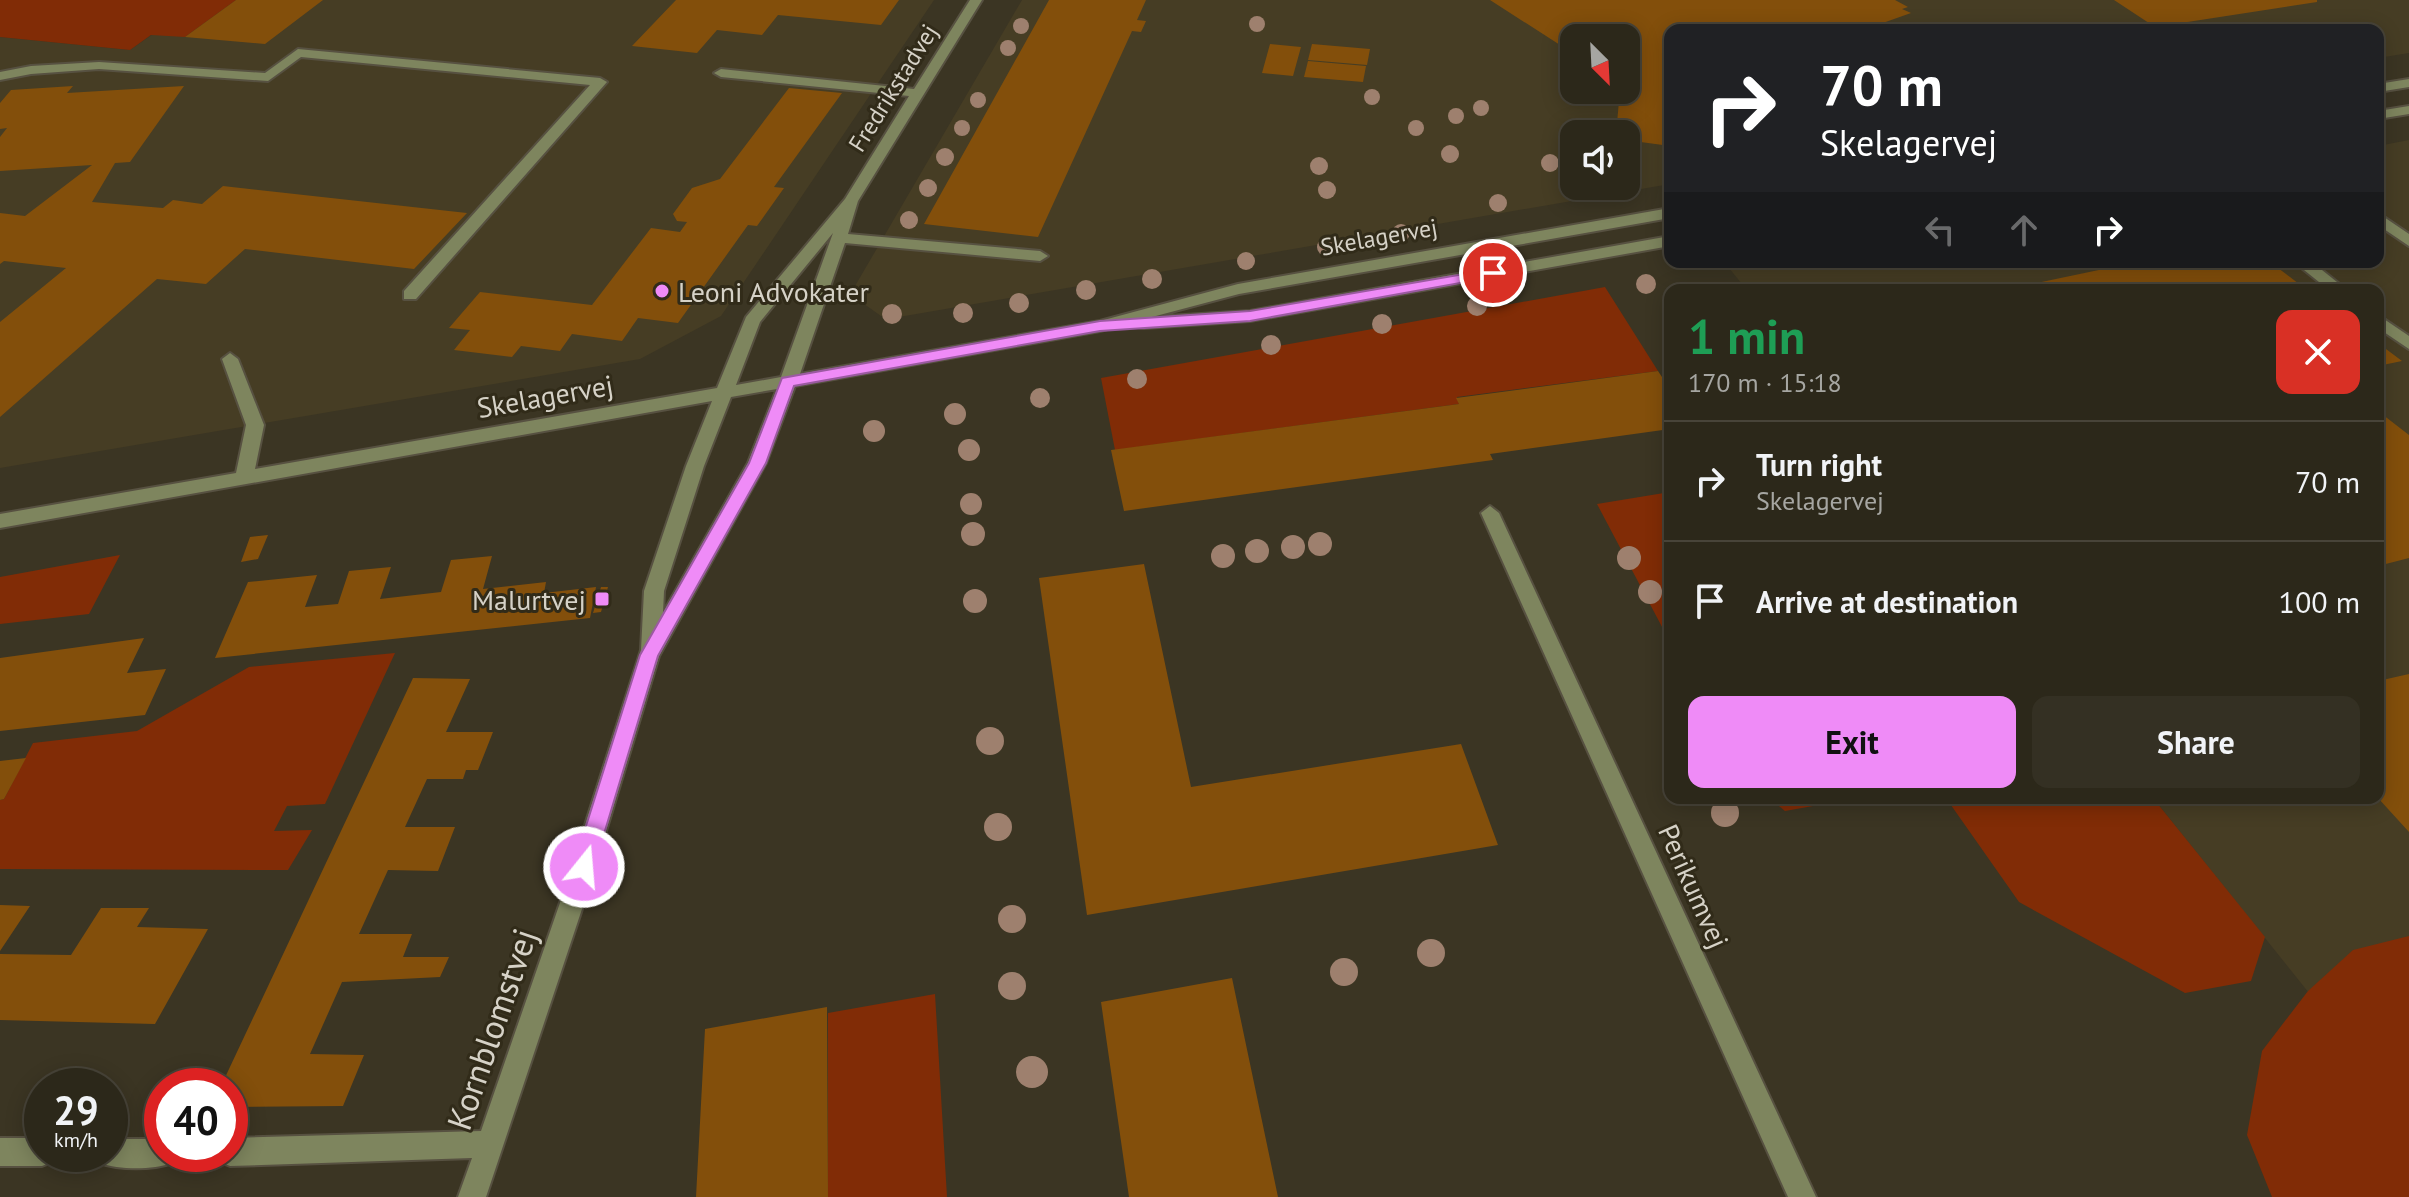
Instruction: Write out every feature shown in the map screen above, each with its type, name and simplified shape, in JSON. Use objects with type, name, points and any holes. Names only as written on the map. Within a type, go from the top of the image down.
[{"type":"street","name":"Fredrikstadvej","points":[[724,394],[748,330],[762,305],[851,201],[976,0]]},
{"type":"street","points":[[0,76],[25,69],[119,67],[268,77],[298,53],[600,82],[410,295]]},
{"type":"street","points":[[721,73],[917,93]]},
{"type":"street","points":[[2384,87],[2409,83]]},
{"type":"street","points":[[2384,114],[2409,110]]},
{"type":"street","name":"Fredrikstadvej","points":[[788,382],[851,201]]},
{"type":"street","name":"Skelagervej","points":[[0,521],[1100,326],[1238,289],[1664,214]]},
{"type":"street","points":[[2384,222],[2409,241]]},
{"type":"street","points":[[839,238],[1040,256]]},
{"type":"street","name":"Skelagervej","points":[[1100,326],[1250,316],[1664,242]]},
{"type":"street","points":[[2310,268],[2331,284]]},
{"type":"street","points":[[2384,325],[2409,344]]},
{"type":"street","points":[[230,359],[255,425],[244,477]]},
{"type":"street","name":"Kornblomstvej","points":[[472,1197],[574,897],[649,655],[757,463],[788,382]]},
{"type":"street","name":"Kornblomstvej","points":[[649,655],[654,591],[724,394]]},
{"type":"street","name":"Perikumvej","points":[[1490,513],[1802,1197]]},
{"type":"street","points":[[248,1151],[490,1144]]},
{"type":"street","points":[[0,1152],[24,1152]]},
{"type":"shaded area","points":[[0,0],[236,0],[185,37],[151,35],[130,50],[0,37]]},
{"type":"shaded area","points":[[202,0],[934,0],[721,316],[640,359],[0,468],[0,37],[130,50]]},
{"type":"shaded area","points":[[1022,0],[2409,0],[2409,53],[2384,57],[2384,24],[1664,24],[1664,185],[1640,189],[1640,120],[1560,120],[1560,200],[1577,200],[893,318],[881,316],[853,296],[855,286]]},
{"type":"shaded area","points":[[2409,140],[2409,1118],[2158,804],[2384,804],[2384,284],[1742,284],[1729,268],[2384,268],[2384,145]]},
{"type":"shaded area","points":[[1605,287],[1658,371],[1457,397],[1459,404],[1115,450],[1101,378]]},
{"type":"shaded area","points":[[1664,493],[1664,631],[1597,504]]},
{"type":"shaded area","points":[[120,555],[89,614],[0,624],[0,577]]},
{"type":"shaded area","points":[[395,653],[325,804],[287,806],[274,831],[312,830],[288,870],[0,869],[0,800],[4,799],[33,743],[137,731],[249,667]]},
{"type":"shaded area","points":[[1776,804],[1824,804],[1785,811]]},
{"type":"shaded area","points":[[1950,804],[2158,804],[2265,937],[2251,981],[2185,993],[2019,902]]},
{"type":"shaded area","points":[[2409,936],[2409,1197],[2272,1197],[2247,1135],[2262,1051],[2308,991],[2353,950]]},
{"type":"shaded area","points":[[935,994],[947,1197],[828,1197],[828,1013]]},
{"type":"building","points":[[236,0],[323,0],[265,44],[185,37]]},
{"type":"building","points":[[676,0],[899,0],[881,25],[778,15],[762,35],[717,30],[697,53],[632,46]]},
{"type":"building","points":[[1049,0],[1146,0],[1137,20],[1146,21],[1141,32],[1132,31],[1038,237],[924,224]]},
{"type":"building","points":[[1490,0],[1895,0],[1908,7],[1902,9],[1911,13],[1880,24],[1664,24],[1664,145],[1640,142],[1640,120],[1617,120],[1619,104],[1640,104],[1640,24],[1560,24],[1560,45]]},
{"type":"building","points":[[2114,0],[2317,0],[2174,24],[2150,24]]},
{"type":"building","points":[[1270,44],[1301,47],[1293,76],[1262,73]]},
{"type":"building","points":[[1312,44],[1370,49],[1367,65],[1308,60]]},
{"type":"building","points":[[1308,61],[1366,66],[1363,82],[1304,77]]},
{"type":"building","points":[[73,86],[67,93],[184,86],[130,162],[115,163],[92,202],[163,208],[173,200],[202,204],[223,186],[467,213],[414,269],[245,249],[206,284],[157,279],[0,417],[0,322],[66,268],[4,261],[0,264],[0,213],[25,216],[92,165],[0,171],[0,137],[7,128],[0,129],[0,103],[11,90]]},
{"type":"building","points":[[789,88],[842,93],[774,187],[784,188],[757,226],[748,225],[678,323],[638,318],[622,341],[572,334],[560,351],[521,346],[512,357],[454,350],[470,330],[449,328],[480,292],[592,305],[651,228],[680,232],[687,222],[677,221],[673,214],[692,188],[720,179]]},
{"type":"building","points":[[2108,268],[2278,268],[2299,284],[2032,284]]},
{"type":"building","points":[[2384,348],[2402,361],[2384,365]]},
{"type":"building","points":[[1658,371],[1664,380],[1664,430],[1490,454],[1493,460],[1124,511],[1111,450],[1459,404],[1456,398]]},
{"type":"building","points":[[2384,416],[2409,435],[2409,558],[2384,564]]},
{"type":"building","points":[[268,535],[258,559],[241,562],[250,537]]},
{"type":"building","points":[[492,556],[483,589],[546,582],[544,593],[596,587],[590,618],[215,658],[248,582],[317,575],[305,607],[338,604],[349,571],[391,567],[380,599],[441,592],[451,560]]},
{"type":"building","points":[[1144,564],[1191,787],[1461,744],[1498,845],[1087,915],[1039,578]]},
{"type":"building","points":[[601,587],[608,587],[601,612],[593,613]]},
{"type":"building","points":[[144,638],[127,673],[166,669],[145,715],[0,731],[0,658]]},
{"type":"building","points":[[2409,674],[2409,832],[2383,804],[2384,680]]},
{"type":"building","points":[[413,678],[470,679],[446,732],[493,732],[478,770],[466,770],[463,779],[427,779],[405,827],[455,827],[438,871],[388,870],[359,934],[412,934],[403,957],[449,957],[440,977],[342,982],[310,1054],[364,1055],[343,1106],[248,1107],[248,1068],[229,1068]]},
{"type":"building","points":[[26,758],[4,799],[0,800],[0,761]]},
{"type":"building","points":[[0,905],[30,906],[0,951]]},
{"type":"building","points":[[101,908],[149,908],[137,927],[208,929],[155,1024],[0,1020],[0,954],[71,955]]},
{"type":"building","points":[[1232,978],[1278,1197],[1129,1197],[1101,1002]]},
{"type":"building","points":[[827,1007],[828,1197],[696,1197],[705,1029]]},
{"type":"place","name":"Leoni Advokater","points":[[662,291]]},
{"type":"place","name":"Malurtvej","points":[[602,599]]},
{"type":"route","points":[[584,867],[649,655],[757,463],[788,382],[1100,326],[1250,316],[1493,273]]}]
